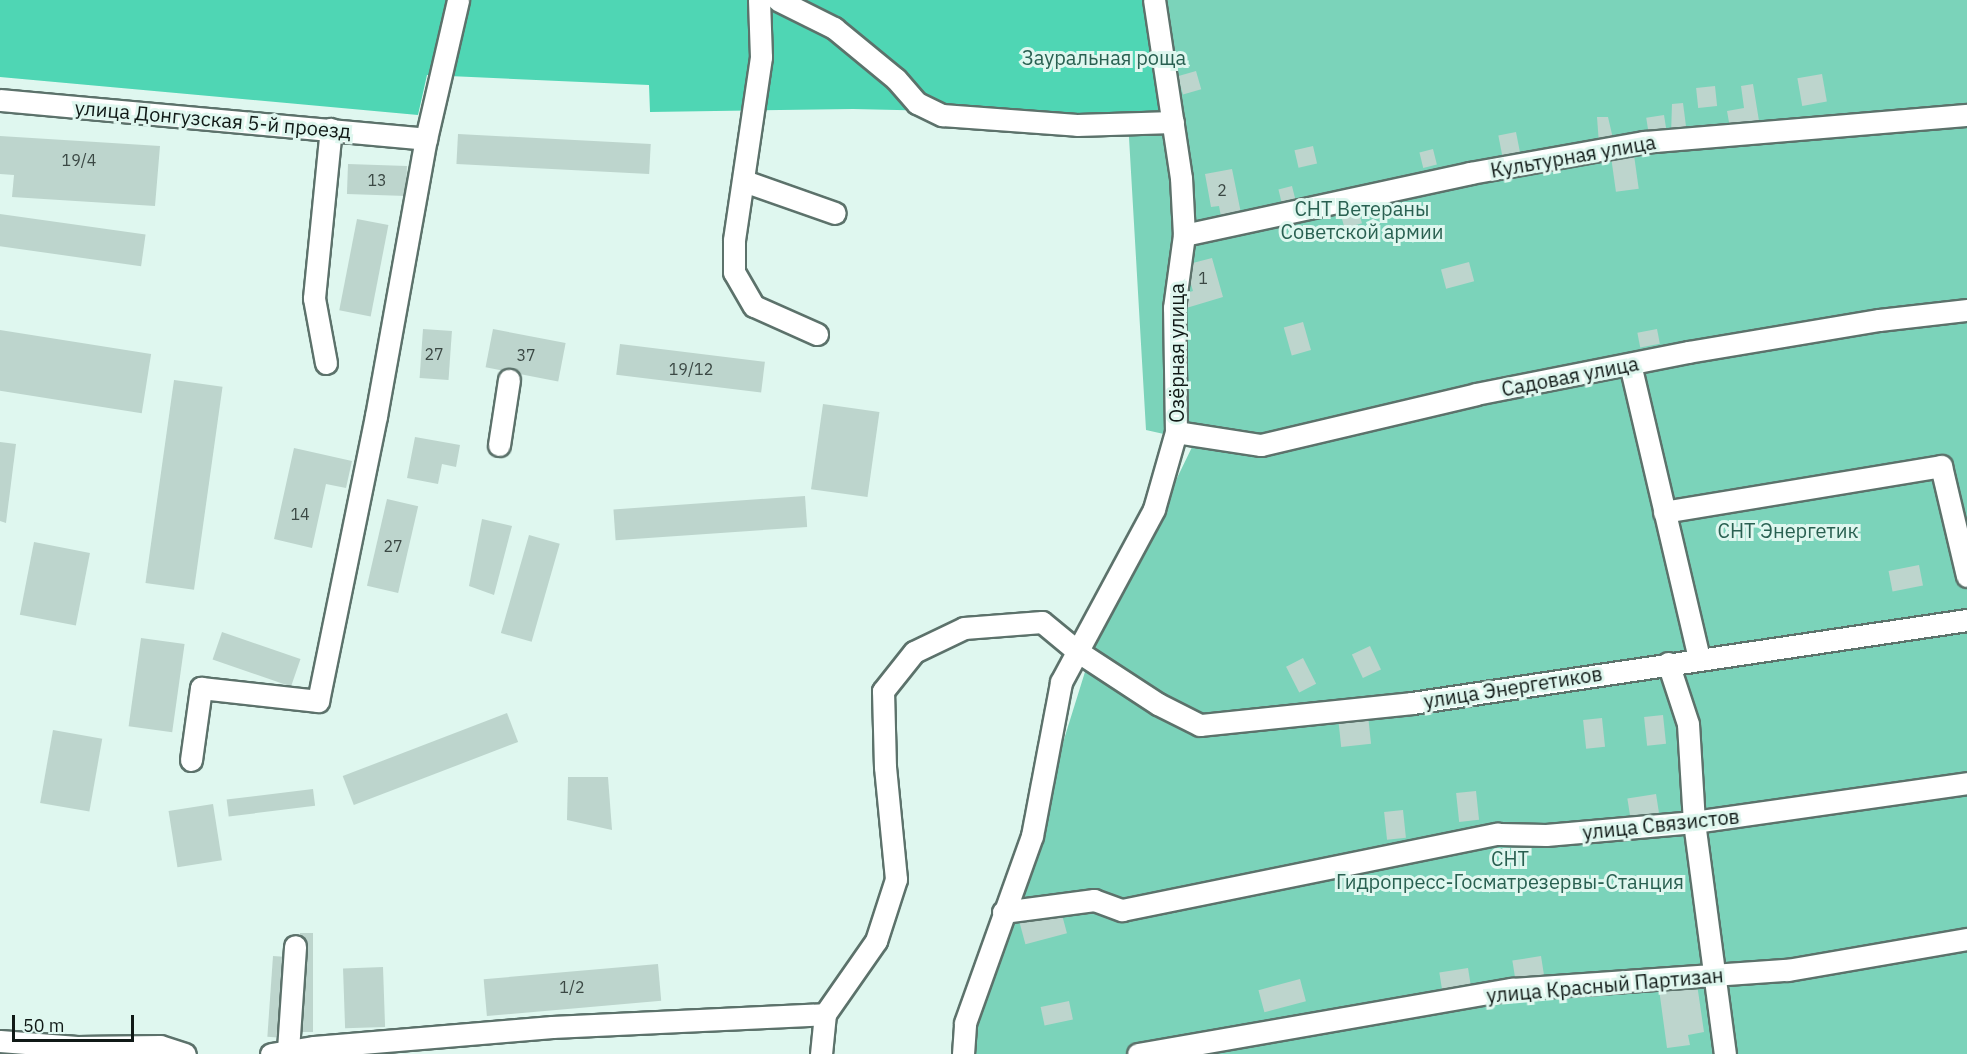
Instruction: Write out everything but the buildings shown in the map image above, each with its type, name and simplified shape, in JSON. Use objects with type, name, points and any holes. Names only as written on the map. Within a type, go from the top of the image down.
[{"type":"street","points":[[191,760],[201,688],[318,701],[376,416],[426,139],[458,0]]},
{"type":"street","points":[[759,0],[760,57],[734,240],[734,272],[754,306],[817,334]]},
{"type":"street","points":[[778,0],[834,28],[888,72],[917,103],[942,115],[1077,125],[1173,122]]},
{"type":"street","name":"Озёрная улица","points":[[963,1054],[965,1023],[1032,836],[1061,682],[1154,509],[1176,432],[1174,308],[1184,235],[1173,122],[1154,0]]},
{"type":"street","name":"улица Донгузская 5-й проезд","points":[[0,100],[426,139]]},
{"type":"street","name":"Культурная улица","points":[[1184,235],[1470,173],[1644,142],[1967,115]]},
{"type":"street","points":[[326,363],[314,298],[331,129]]},
{"type":"street","points":[[744,181],[835,213]]},
{"type":"street","name":"Садовая улица","points":[[1176,432],[1261,445],[1476,394],[1630,364],[1879,320],[1967,310]]},
{"type":"street","points":[[1630,364],[1699,658]]},
{"type":"street","points":[[500,445],[509,380]]},
{"type":"street","points":[[1664,512],[1941,466],[1967,576]]},
{"type":"street","name":"улица Энергетиков","points":[[825,1014],[876,941],[896,879],[885,767],[883,691],[914,652],[964,628],[1042,622],[1077,651],[1158,704],[1200,725],[1412,703],[1699,658],[1967,620]]},
{"type":"street","points":[[1668,663],[1688,724],[1694,822],[1725,1054]]},
{"type":"street","name":"улица Связистов","points":[[1004,912],[1094,900],[1122,910],[1497,834],[1546,835],[1694,822],[1967,783]]},
{"type":"street","name":"улица Красный Партизан","points":[[1138,1054],[1512,989],[1787,970],[1967,939]]},
{"type":"street","points":[[295,946],[279,1052],[552,1027],[825,1014],[821,1054]]},
{"type":"street","points":[[0,1041],[76,1051],[160,1046],[185,1054]]},
{"type":"green space","name":"Зауральная роща","points":[[0,0],[1156,0],[1170,116],[853,109],[650,112],[649,85],[427,75],[418,115],[0,77]]},
{"type":"green space","points":[[1121,0],[1967,0],[1967,1054],[966,1054],[1089,659],[1195,441],[1146,430]],"holes":[[[1619,668],[1620,669],[1189,718]]]},
{"type":"park label","name":"СНТ Ветераны Советской армии","points":[[1362,220]]},
{"type":"park label","name":"СНТ Энергетик","points":[[1788,530]]},
{"type":"park label","name":"СНТ Гидропресс-Госматрезервы-Станция","points":[[1510,870]]}]
